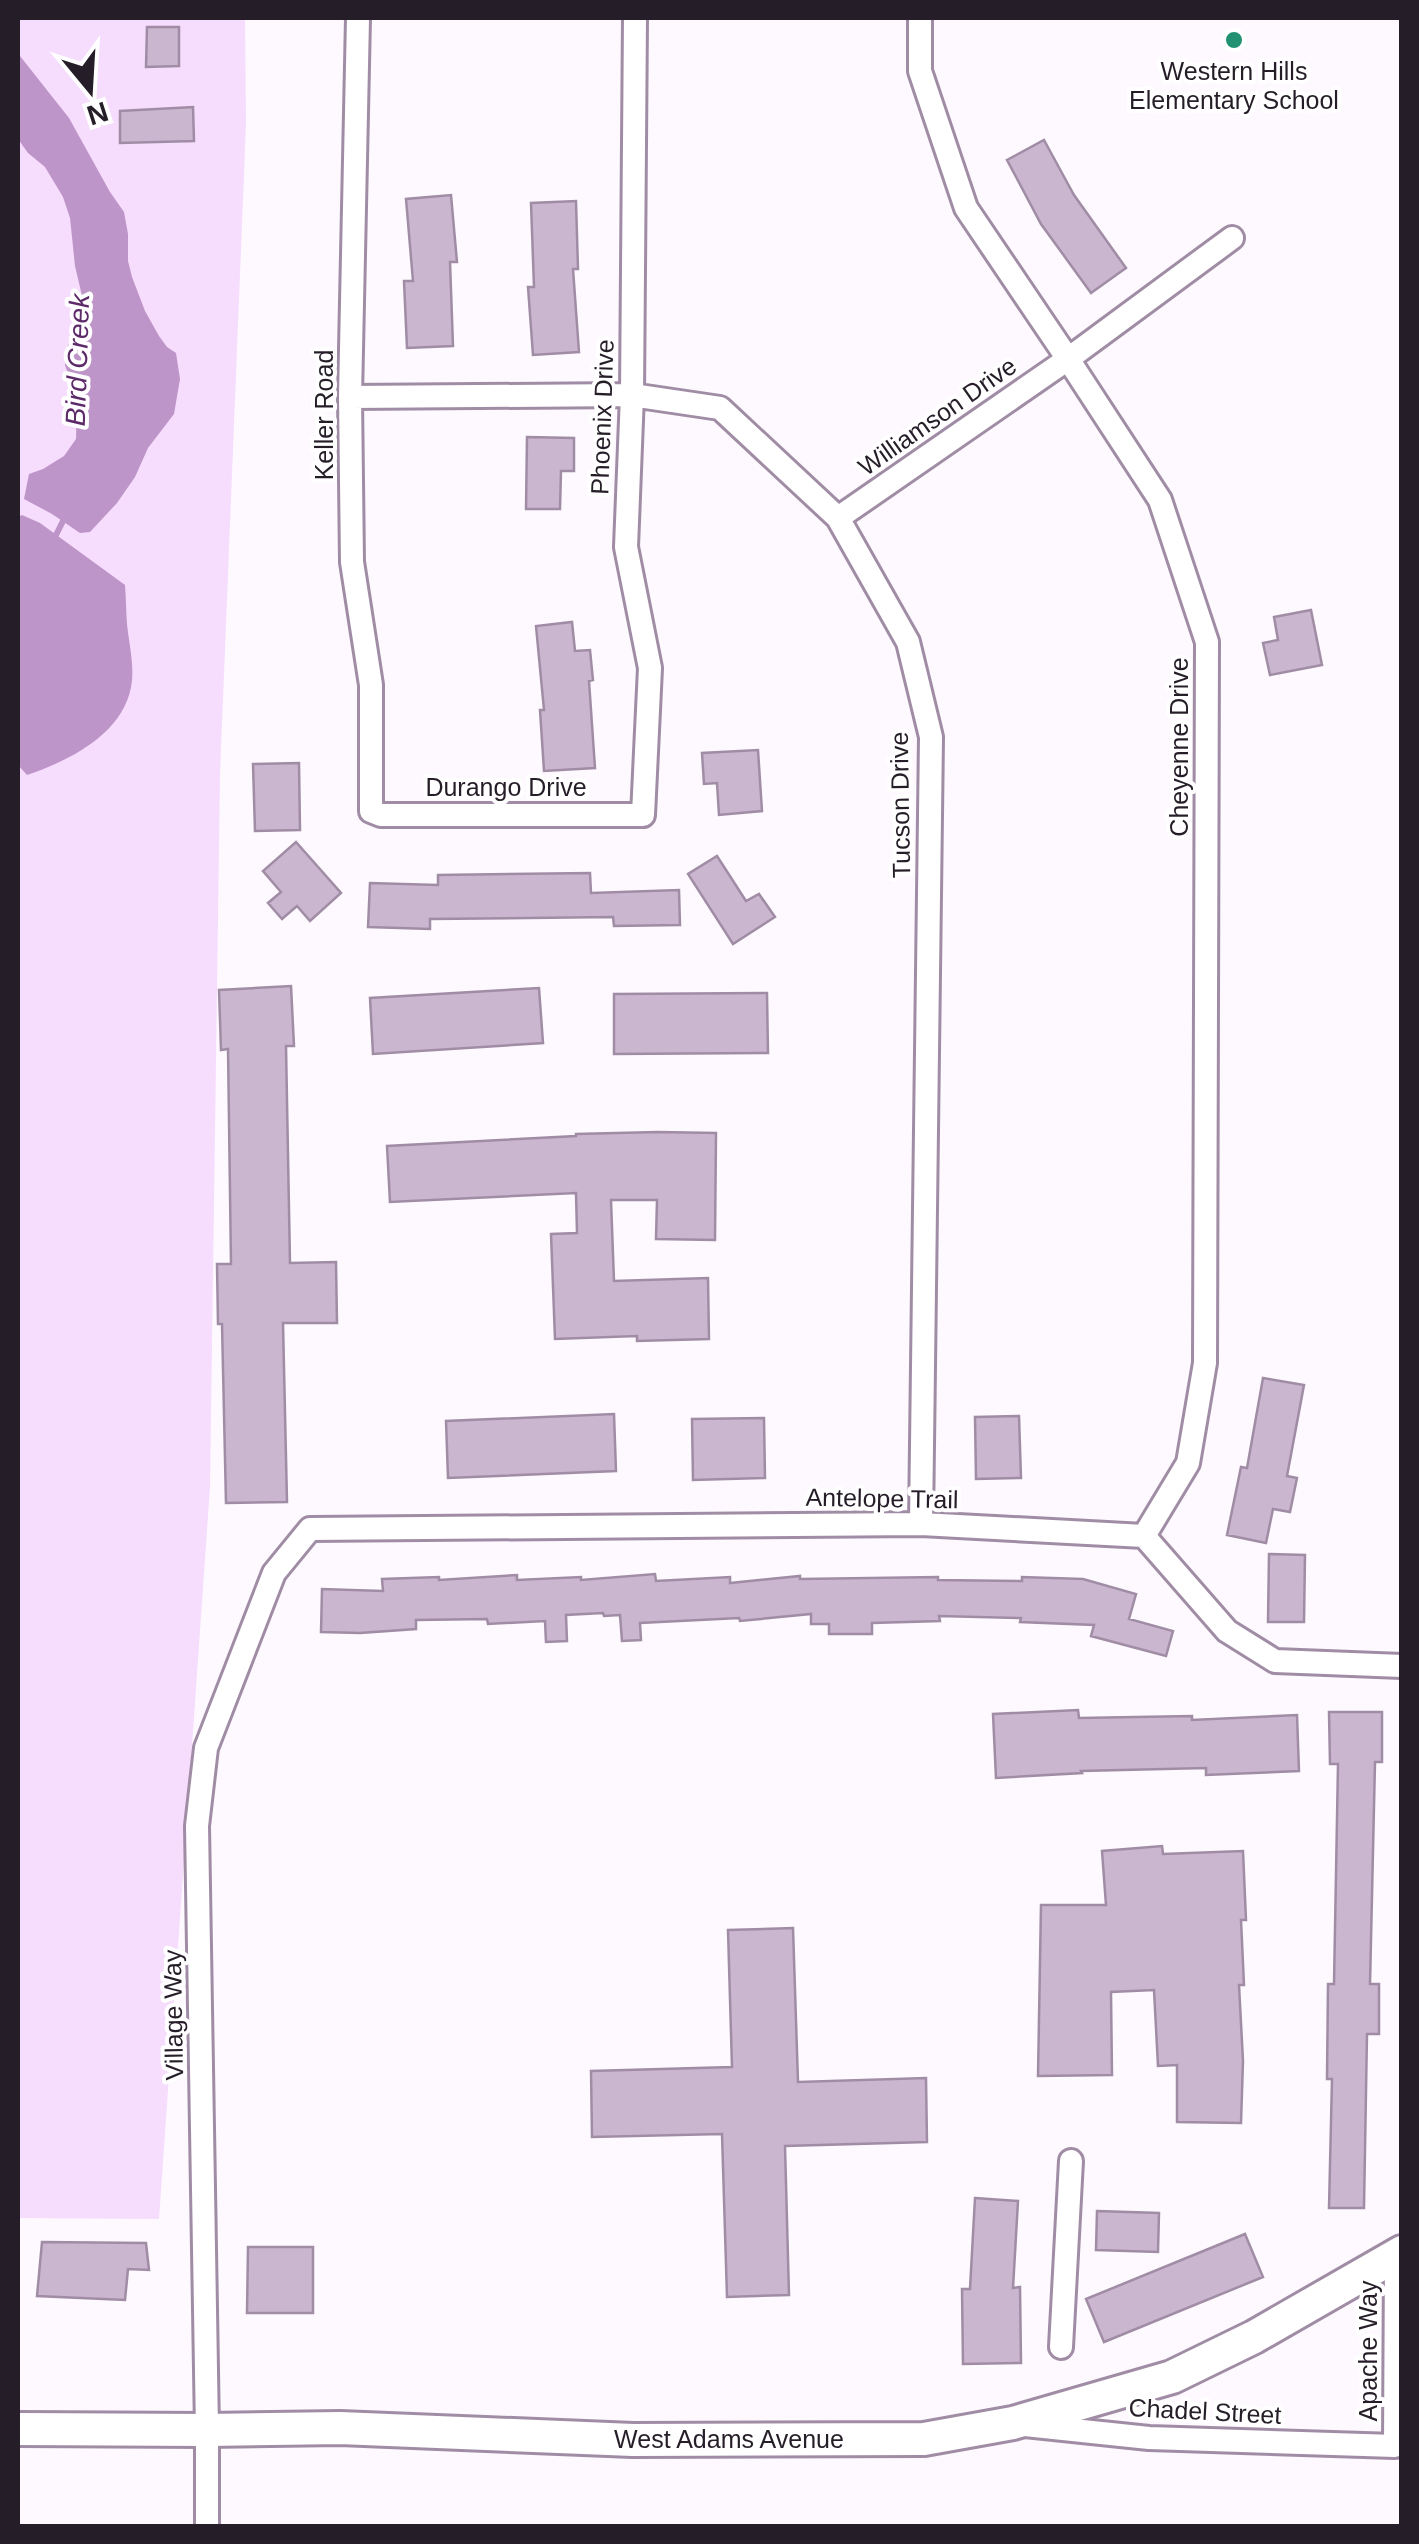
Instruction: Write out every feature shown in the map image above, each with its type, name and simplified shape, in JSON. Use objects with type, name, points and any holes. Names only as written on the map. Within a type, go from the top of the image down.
[{"type":"main road","name":"West Adams Avenue","points":[[18,2429],[340,2428],[633,2440],[924,2439],[1012,2423],[1172,2377],[1254,2336],[1399,2254]]},
{"type":"street","name":"Keller Road","points":[[358,18],[350,397],[352,562],[371,685],[371,811]]},
{"type":"street","name":"Phoenix Drive","points":[[635,18],[632,396],[626,547],[650,668],[643,815]]},
{"type":"street","name":"Cheyenne Drive","points":[[920,18],[920,71],[966,208],[1160,500],[1206,642],[1205,1363],[1188,1463],[1144,1536]]},
{"type":"street","name":"Williamson Drive","points":[[838,518],[1068,359],[1232,238]]},
{"type":"street","name":"Tucson Drive","points":[[350,397],[632,396],[720,408],[838,518],[908,642],[931,737],[922,1524]]},
{"type":"street","name":"Durango Drive","points":[[371,811],[381,815],[643,815]]},
{"type":"street","name":"Antelope Trail","points":[[310,1529],[922,1524],[1144,1536]]},
{"type":"street","name":"Village Way","points":[[207,2526],[197,1826],[206,1748],[274,1573],[310,1529]]},
{"type":"street","points":[[1144,1536],[1227,1631],[1275,1661],[1402,1666]]},
{"type":"street","points":[[1061,2347],[1071,2161]]},
{"type":"street","name":"Apache Way","points":[[1395,2446],[1399,2254]]},
{"type":"street","name":"Chadel Street","points":[[1012,2423],[1149,2438],[1395,2446]]},
{"type":"shaded area","points":[[18,18],[245,18],[246,124],[220,774],[210,1487],[159,2219],[18,2218]]},
{"type":"water","points":[[18,56],[69,118],[124,212],[132,277],[159,336],[176,353],[180,379],[174,414],[148,448],[117,503],[90,532],[80,533],[24,499],[29,474],[64,456],[76,439],[77,399],[65,365],[83,300],[63,197],[45,167],[18,139]]},
{"type":"water","points":[[18,517],[40,523],[125,585],[132,672],[126,704],[105,732],[76,754],[27,775],[18,765]]},
{"type":"building","points":[[147,27],[179,27],[179,66],[146,67]]},
{"type":"building","points":[[193,107],[194,141],[120,143],[120,111]]},
{"type":"building","points":[[1044,140],[1074,195],[1126,268],[1091,293],[1041,224],[1007,160]]},
{"type":"building","points":[[451,195],[457,262],[450,262],[453,346],[407,348],[404,281],[413,281],[406,199]]},
{"type":"building","points":[[576,201],[578,269],[573,269],[579,352],[533,355],[528,287],[534,287],[531,203]]},
{"type":"building","points":[[527,437],[574,438],[574,471],[561,471],[560,509],[526,509]]},
{"type":"building","points":[[1311,610],[1322,665],[1270,675],[1263,643],[1278,640],[1274,617]]},
{"type":"building","points":[[572,622],[575,651],[590,650],[595,768],[544,771],[540,710],[544,710],[536,626]]},
{"type":"building","points":[[758,750],[762,811],[719,815],[717,783],[704,784],[702,753]]},
{"type":"building","points":[[299,763],[300,830],[255,831],[253,764]]},
{"type":"building","points":[[296,842],[341,893],[310,921],[297,906],[282,919],[268,903],[281,892],[263,871]]},
{"type":"building","points":[[717,856],[746,901],[759,894],[775,917],[733,944],[688,874]]},
{"type":"building","points":[[590,873],[591,893],[679,890],[680,925],[614,926],[613,917],[430,919],[430,929],[368,927],[370,883],[438,885],[438,875]]},
{"type":"building","points":[[291,986],[294,1046],[286,1046],[290,1263],[336,1262],[337,1323],[283,1323],[287,1502],[226,1503],[217,1264],[231,1264],[228,1049],[221,1050],[219,990]]},
{"type":"building","points":[[539,988],[543,1043],[373,1054],[370,998]]},
{"type":"building","points":[[767,993],[768,1053],[614,1054],[614,994]]},
{"type":"building","points":[[658,1132],[716,1133],[715,1240],[656,1239],[657,1200],[611,1200],[614,1281],[708,1278],[709,1339],[555,1339],[551,1234],[577,1233],[576,1193],[390,1202],[387,1146]]},
{"type":"building","points":[[1263,1378],[1304,1385],[1287,1476],[1297,1478],[1290,1512],[1273,1509],[1266,1543],[1227,1535],[1241,1467],[1247,1468]]},
{"type":"building","points":[[614,1414],[616,1471],[448,1478],[446,1421]]},
{"type":"building","points":[[1019,1416],[1021,1478],[976,1479],[975,1417]]},
{"type":"building","points":[[764,1418],[765,1478],[693,1480],[692,1419]]},
{"type":"building","points":[[1269,1554],[1305,1555],[1304,1622],[1268,1622]]},
{"type":"building","points":[[655,1574],[656,1581],[730,1577],[730,1583],[800,1576],[1083,1579],[1136,1594],[1129,1619],[1173,1631],[1166,1656],[1091,1636],[1094,1625],[1020,1622],[1021,1618],[939,1616],[940,1621],[872,1623],[872,1634],[829,1634],[829,1624],[811,1624],[811,1614],[740,1621],[739,1618],[640,1623],[641,1640],[622,1641],[620,1615],[603,1613],[566,1615],[567,1641],[546,1642],[545,1621],[488,1624],[487,1619],[416,1620],[416,1629],[321,1632],[322,1589],[383,1591],[382,1579],[517,1575],[517,1580],[581,1580]]},
{"type":"building","points":[[1078,1710],[1079,1718],[1192,1716],[1192,1720],[1297,1715],[1299,1771],[1206,1775],[1206,1768],[996,1778],[993,1714]]},
{"type":"building","points":[[1329,1712],[1382,1712],[1382,1762],[1375,1762],[1370,1984],[1379,1984],[1379,2034],[1367,2034],[1364,2208],[1329,2208],[1332,2079],[1327,2079],[1328,1984],[1334,1984],[1338,1764],[1330,1764]]},
{"type":"building","points":[[1162,1846],[1163,1854],[1243,1851],[1246,1920],[1241,1920],[1244,1985],[1239,1985],[1241,2123],[1177,2122],[1177,2065],[1158,2066],[1154,1990],[1111,1992],[1112,2075],[1038,2076],[1041,1905],[1106,1905],[1102,1851]]},
{"type":"building","points":[[793,1928],[798,2082],[926,2078],[927,2142],[785,2146],[789,2295],[727,2297],[722,2134],[592,2137],[591,2071],[732,2067],[728,1930]]},
{"type":"building","points":[[975,2198],[1018,2201],[1013,2288],[1020,2287],[1021,2363],[963,2364],[962,2289],[970,2289]]},
{"type":"building","points":[[1097,2211],[1159,2213],[1158,2252],[1096,2250]]},
{"type":"building","points":[[1245,2234],[1263,2277],[1104,2342],[1086,2299]]},
{"type":"building","points":[[42,2242],[146,2243],[149,2270],[128,2269],[125,2300],[37,2296]]},
{"type":"building","points":[[248,2247],[313,2247],[313,2313],[247,2313]]},
{"type":"waterway","name":"Bird Creek","points":[[50,538],[56,535],[65,517]]},
{"type":"place","name":"Western Hills Elementary School","points":[[1234,40]]}]
